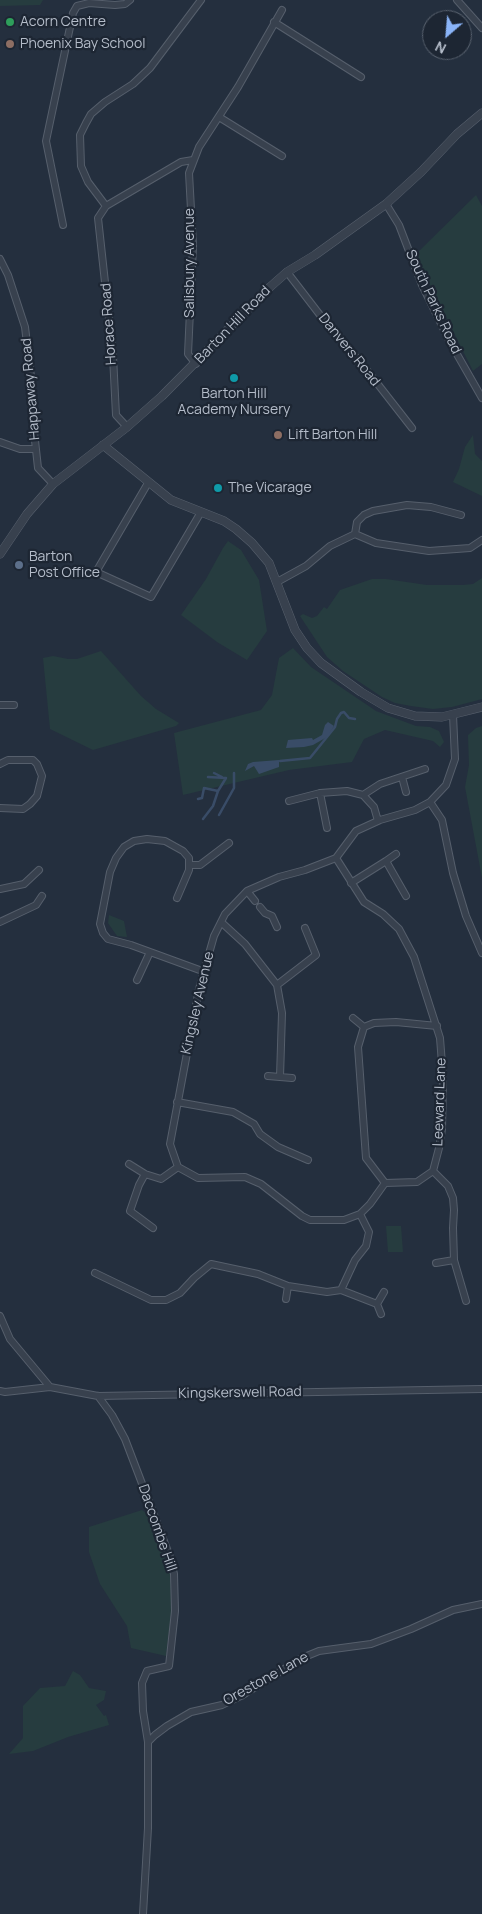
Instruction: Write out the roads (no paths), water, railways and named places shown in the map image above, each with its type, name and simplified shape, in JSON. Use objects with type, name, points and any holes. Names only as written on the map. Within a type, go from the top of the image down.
[{"type":"street","points":[[63,225],[46,141],[73,13],[78,6],[125,4],[130,0]]},
{"type":"street","points":[[193,160],[181,162],[106,206],[88,182],[80,166],[80,135],[91,114],[105,102],[133,84],[150,68],[201,0]]},
{"type":"street","points":[[457,0],[482,28]]},
{"type":"street","name":"Salisbury Avenue","points":[[196,364],[188,354],[193,246],[189,173],[193,160],[282,10]]},
{"type":"street","points":[[274,22],[361,77]]},
{"type":"street","name":"Barton Hill Road","points":[[0,554],[3,542],[53,484],[127,427],[196,364],[270,287],[288,272],[386,204],[421,172],[457,134],[482,113]]},
{"type":"street","points":[[219,117],[282,156]]},
{"type":"street","name":"South Parks Road","points":[[386,204],[399,225],[422,285],[450,342],[482,398]]},
{"type":"street","name":"Horace Road","points":[[106,206],[98,218],[113,356],[116,415],[127,427]]},
{"type":"street","name":"Happaway Road","points":[[0,262],[8,275],[25,327],[32,385],[33,422],[38,468],[53,484]]},
{"type":"street","name":"Danvers Road","points":[[288,272],[320,315],[366,369],[412,428]]},
{"type":"street","points":[[0,442],[20,449],[36,450]]},
{"type":"street","points":[[104,445],[171,500],[224,521],[252,543],[269,563],[295,630],[314,656],[332,672],[388,708],[422,717],[453,715],[482,707]]},
{"type":"street","points":[[148,483],[96,572],[151,597],[201,512]]},
{"type":"street","points":[[355,534],[357,522],[364,515],[373,511],[406,505],[431,507],[461,515]]},
{"type":"street","points":[[277,582],[306,566],[330,546],[355,534],[376,543],[429,551],[470,548],[482,540]]},
{"type":"street","points":[[0,705],[14,705]]},
{"type":"street","points":[[336,858],[356,831],[378,821],[415,810],[430,802],[446,786],[454,759],[453,715]]},
{"type":"street","points":[[0,764],[8,760],[33,760],[37,764],[42,776],[37,796],[30,804],[23,809],[0,808]]},
{"type":"street","points":[[363,795],[380,784],[426,769]]},
{"type":"street","points":[[402,777],[406,792]]},
{"type":"street","points":[[289,801],[320,793],[347,791],[363,795],[374,807],[378,821]]},
{"type":"street","points":[[320,793],[327,828]]},
{"type":"street","points":[[430,802],[442,820],[453,873],[463,908],[482,953]]},
{"type":"street","points":[[177,898],[190,870],[190,858],[184,851],[165,841],[147,838],[134,841],[124,847],[116,858],[106,886],[100,924],[103,933],[108,939],[205,972]]},
{"type":"street","points":[[190,865],[200,865],[229,843]]},
{"type":"street","points":[[351,883],[396,854]]},
{"type":"street","name":"Leeward Lane","points":[[336,858],[364,902],[383,914],[399,929],[414,957],[438,1026],[443,1077],[442,1129],[440,1148],[433,1171]]},
{"type":"street","name":"Kingsley Avenue","points":[[177,1102],[199,989],[214,936],[225,914],[247,890],[279,876],[305,870],[336,858]]},
{"type":"street","points":[[386,861],[406,896]]},
{"type":"street","points":[[0,889],[24,884],[39,870]]},
{"type":"street","points":[[247,890],[255,900]]},
{"type":"street","points":[[0,922],[36,904],[42,896]]},
{"type":"street","points":[[260,907],[265,913],[272,916],[278,927]]},
{"type":"street","points":[[221,922],[245,944],[277,985],[282,1013],[280,1076]]},
{"type":"street","points":[[277,985],[316,955],[305,928]]},
{"type":"street","points":[[137,980],[150,952]]},
{"type":"street","points":[[353,1018],[364,1027]]},
{"type":"street","points":[[364,1027],[385,1021],[438,1026]]},
{"type":"street","points":[[364,1027],[358,1047],[366,1158],[385,1183]]},
{"type":"street","points":[[268,1076],[292,1078]]},
{"type":"street","points":[[308,1160],[278,1147],[260,1134],[254,1124],[233,1112],[177,1102],[170,1144],[178,1167],[198,1178],[245,1177],[261,1184],[302,1216],[310,1220],[344,1220],[360,1214],[370,1204],[385,1183]]},
{"type":"street","points":[[128,1164],[145,1174],[161,1179],[178,1167]]},
{"type":"street","points":[[385,1183],[417,1182],[433,1171],[448,1186],[453,1198],[454,1210],[452,1228],[454,1260],[466,1301]]},
{"type":"street","points":[[145,1174],[130,1211],[153,1228]]},
{"type":"street","points":[[341,1290],[355,1260],[366,1246],[369,1232],[360,1214]]},
{"type":"street","points":[[436,1264],[454,1260]]},
{"type":"street","points":[[95,1273],[150,1300],[166,1300],[180,1293],[211,1264],[258,1274],[288,1286],[327,1292],[341,1290],[377,1304],[381,1314]]},
{"type":"street","points":[[286,1299],[288,1286]]},
{"type":"street","points":[[377,1304],[384,1292]]},
{"type":"street","points":[[0,1316],[10,1339],[50,1387]]},
{"type":"street","name":"Kingskerswell Road","points":[[0,1391],[50,1387],[98,1396],[482,1389]]},
{"type":"street","name":"Daccombe Hill","points":[[98,1396],[112,1415],[125,1439],[170,1557],[174,1574],[175,1611],[169,1666],[147,1671],[142,1683],[143,1711],[148,1742]]},
{"type":"street","name":"Orestone Lane","points":[[148,1742],[167,1726],[191,1712],[222,1705],[241,1696],[302,1658],[319,1651],[371,1644],[412,1629],[452,1610],[482,1604]]},
{"type":"street","points":[[143,1914],[148,1828],[148,1742]]},
{"type":"water","points":[[328,722],[334,726],[327,737],[313,745],[286,748],[288,740],[312,738],[313,740],[322,735]]},
{"type":"water","points":[[279,760],[279,767],[259,774],[254,766],[245,771],[248,764],[253,762]]},
{"type":"waterway","points":[[280,761],[310,758],[335,727],[341,713],[344,712],[349,718],[355,719]]},
{"type":"waterway","points":[[214,773],[222,777]]},
{"type":"waterway","points":[[219,815],[234,788],[234,773]]},
{"type":"waterway","points":[[208,777],[226,778]]},
{"type":"waterway","points":[[203,819],[213,806],[218,791],[226,778]]},
{"type":"waterway","points":[[198,799],[202,798],[204,788],[218,791]]},
{"type":"place","name":"Acorn Centre","points":[[10,22]]},
{"type":"place","name":"Phoenix Bay School","points":[[10,44]]},
{"type":"place","name":"Barton Hill Academy Nursery","points":[[234,378]]},
{"type":"place","name":"Lift Barton Hill","points":[[278,435]]},
{"type":"place","name":"The Vicarage","points":[[218,488]]},
{"type":"place","name":"Barton Post Office","points":[[19,565]]}]
